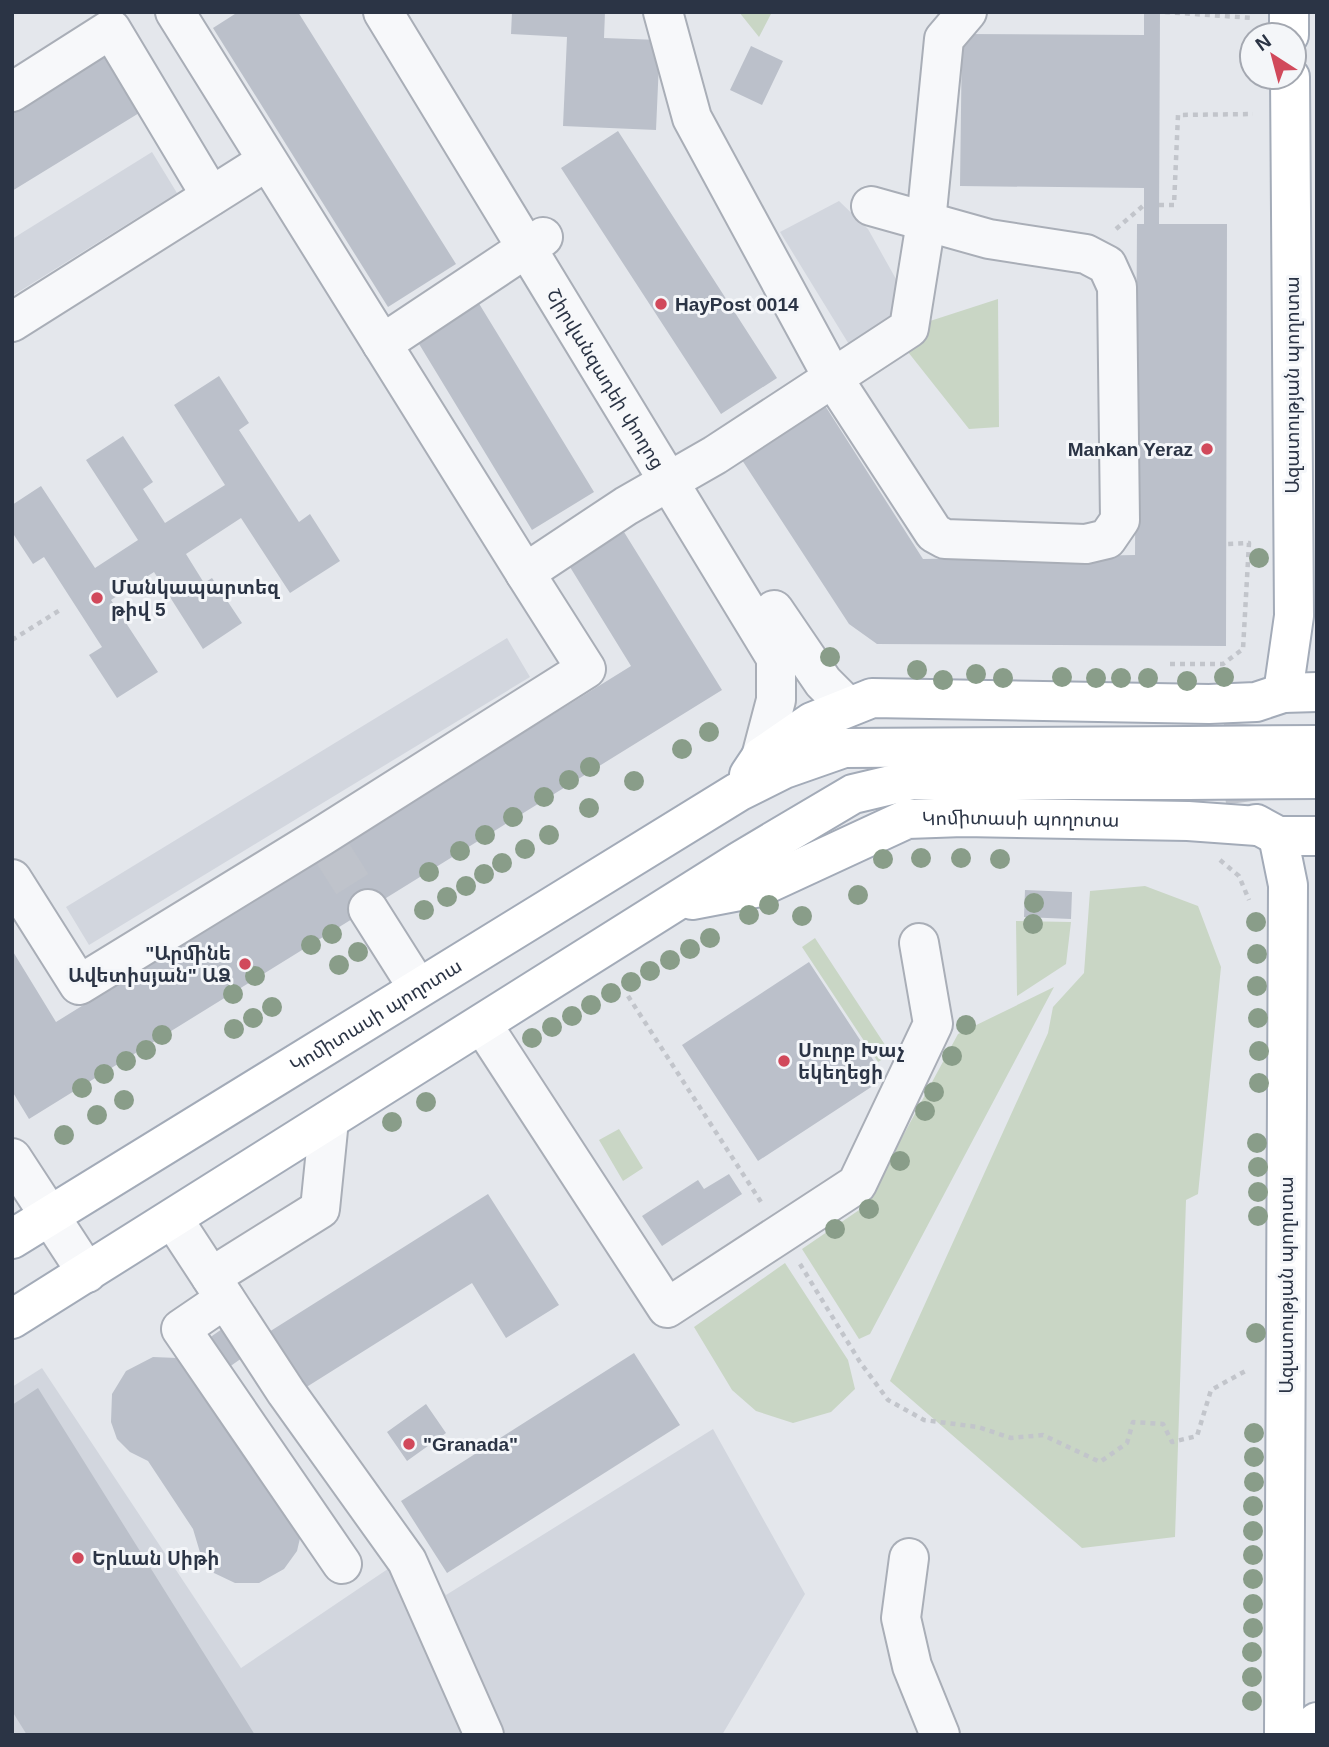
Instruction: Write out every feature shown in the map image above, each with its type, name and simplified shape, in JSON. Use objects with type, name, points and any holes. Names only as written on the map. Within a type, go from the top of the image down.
[{"type":"main road","name":"Ազատության պողոտա","points":[[1275,703],[1294,616],[1290,91]]},
{"type":"main road","name":"Կոմիտասի պողոտա","points":[[738,792],[761,757],[812,722],[846,706],[872,698],[1275,703]]},
{"type":"main road","points":[[1188,763],[1317,745]]},
{"type":"main road","name":"Կոմիտասի պողոտա","points":[[12,1239],[738,792],[784,769],[844,748],[1188,763]]},
{"type":"main road","name":"Կոմիտասի պողոտա","points":[[12,1319],[853,794],[912,780],[1188,763]]},
{"type":"main road","points":[[1188,763],[1317,779]]},
{"type":"main road","name":"Կոմիտասի պողոտա","points":[[673,904],[760,887],[907,819],[963,817],[1260,822],[1317,836]]},
{"type":"main road","name":"Ազատության պողոտա","points":[[1260,822],[1288,886],[1284,1735]]},
{"type":"main road","points":[[1317,1722],[1317,1735]]},
{"type":"street","points":[[12,879],[79,985],[327,844],[586,669],[175,12]]},
{"type":"street","name":"Շիրվանզադեի փողոց","points":[[383,12],[536,243]]},
{"type":"street","name":"Շիրվանզադեի փողոց","points":[[404,12],[536,243],[678,476],[776,658],[776,700],[761,757]]},
{"type":"street","points":[[663,12],[692,118],[832,378],[934,533],[945,539],[1086,544],[1107,539],[1120,520],[1116,287],[1107,265],[1086,254],[989,239],[871,206]]},
{"type":"street","points":[[525,573],[909,328],[926,222],[944,39],[967,12]]},
{"type":"street","points":[[12,92],[111,29],[211,196]]},
{"type":"street","points":[[12,322],[267,161]]},
{"type":"street","points":[[382,344],[536,243]]},
{"type":"street","name":"Շիրվանզադեի փողոց","points":[[678,476],[797,647],[823,682],[846,706]]},
{"type":"street","points":[[368,909],[418,988]]},
{"type":"street","points":[[482,1024],[667,1308],[857,1184],[933,1024],[919,943]]},
{"type":"street","points":[[329,1120],[320,1209],[218,1288],[181,1329],[342,1564]]},
{"type":"street","points":[[12,1158],[87,1273]]},
{"type":"street","points":[[173,1219],[286,1392],[407,1561],[484,1735]]},
{"type":"street","points":[[909,1558],[901,1618],[912,1666],[940,1735]]},
{"type":"path","points":[[1165,12],[1271,15]]},
{"type":"path","points":[[1159,205],[1174,205],[1178,115],[1253,114]]},
{"type":"path","points":[[1227,544],[1249,543],[1243,649],[1249,655]]},
{"type":"path","points":[[12,640],[60,610]]},
{"type":"path","points":[[1156,664],[1223,664],[1243,649]]},
{"type":"path","points":[[1210,858],[1220,860],[1239,876],[1249,894],[1250,908]]},
{"type":"path","points":[[628,996],[761,1202]]},
{"type":"path","points":[[798,1260],[860,1362],[888,1400],[924,1420],[978,1427],[1011,1438],[1043,1435],[1100,1462],[1127,1443],[1133,1422],[1163,1424],[1172,1442],[1197,1436],[1211,1390],[1250,1368]]},
{"type":"shaded area","points":[[152,152],[177,193],[12,296],[12,239]]},
{"type":"shaded area","points":[[839,201],[868,229],[901,288],[894,316],[850,346],[780,232]]},
{"type":"shaded area","points":[[507,638],[530,677],[89,945],[66,907]]},
{"type":"shaded area","points":[[42,1368],[241,1668],[416,1550],[446,1595],[713,1429],[805,1594],[722,1735],[12,1735],[12,1387]]},
{"type":"green space","points":[[739,12],[772,12],[759,37]]},
{"type":"green space","points":[[998,299],[999,427],[969,429],[893,333]]},
{"type":"green space","points":[[1145,886],[1198,906],[1221,967],[1198,1194],[1186,1200],[1175,1537],[1082,1548],[890,1381],[1048,1033],[1053,1007],[1084,973],[1090,891]]},
{"type":"green space","points":[[1016,921],[1071,922],[1066,964],[1017,996]]},
{"type":"green space","points":[[815,938],[891,1054],[878,1062],[802,947]]},
{"type":"green space","points":[[1054,987],[870,1334],[859,1339],[802,1249],[865,1206],[958,1034]]},
{"type":"green space","points":[[619,1129],[643,1168],[623,1181],[599,1140]]},
{"type":"green space","points":[[785,1263],[848,1360],[855,1389],[831,1412],[793,1423],[756,1411],[732,1390],[694,1327]]},
{"type":"building","points":[[238,12],[298,12],[456,264],[388,307],[213,28]]},
{"type":"building","points":[[512,12],[605,12],[604,38],[660,40],[656,130],[563,126],[567,37],[511,34]]},
{"type":"building","points":[[1144,12],[1160,12],[1159,224],[1227,224],[1226,646],[877,644],[849,624],[742,460],[824,404],[923,559],[1135,555],[1137,224],[1144,224],[1144,188],[960,186],[962,34],[1144,35]]},
{"type":"building","points":[[751,46],[783,61],[762,105],[730,90]]},
{"type":"building","points":[[108,53],[144,110],[12,191],[12,113]]},
{"type":"building","points":[[618,131],[777,378],[721,414],[561,168]]},
{"type":"building","points":[[475,297],[594,492],[532,530],[413,334]]},
{"type":"building","points":[[219,376],[249,423],[239,430],[299,522],[310,514],[340,561],[290,593],[241,518],[186,554],[204,583],[212,578],[242,623],[203,649],[154,572],[111,600],[158,672],[117,698],[89,655],[102,647],[44,557],[33,564],[12,532],[12,505],[41,486],[95,568],[138,540],[86,460],[123,436],[153,482],[143,489],[165,523],[225,485],[174,405]]},
{"type":"building","points":[[624,532],[722,690],[29,1119],[12,1091],[12,950],[56,1022],[631,666],[570,567]]},
{"type":"building","points":[[1025,890],[1072,892],[1071,919],[1024,917]]},
{"type":"building","name":"Սուրբ Խաչ եկեղեցի","points":[[809,962],[885,1078],[758,1161],[682,1045]]},
{"type":"building","points":[[729,1174],[742,1194],[662,1246],[642,1216],[698,1180],[704,1189]]},
{"type":"building","points":[[488,1194],[559,1305],[506,1338],[472,1283],[297,1393],[261,1337]]},
{"type":"building","points":[[222,1329],[242,1358],[222,1372],[202,1343]]},
{"type":"building","points":[[634,1353],[680,1425],[447,1573],[401,1501]]},
{"type":"building","points":[[153,1357],[177,1358],[198,1369],[301,1534],[297,1551],[284,1569],[259,1583],[235,1583],[214,1573],[202,1559],[193,1529],[148,1461],[130,1452],[117,1439],[111,1422],[112,1394],[126,1371]]},
{"type":"building","name":"Երևան Սիթի","points":[[38,1388],[255,1735],[27,1735],[12,1711],[12,1405]]},
{"type":"building","points":[[426,1404],[446,1433],[407,1461],[387,1432]]},
{"type":"tunnel","points":[[1243,724],[1240,765],[1245,802]]},
{"type":"tunnel","points":[[332,852],[368,909]]},
{"type":"place","name":"HayPost 0014","points":[[661,304]]},
{"type":"place","name":"Mankan Yeraz","points":[[1207,449]]},
{"type":"place","name":"Մանկապարտեզ թիվ 5","points":[[97,598]]},
{"type":"place","name":"\"Արմինե Ավետիսյան\" ԱՁ","points":[[245,964]]},
{"type":"place","name":"Սուրբ Խաչ եկեղեցի","points":[[784,1061]]},
{"type":"place","name":"\"Granada\"","points":[[409,1444]]},
{"type":"place","name":"Երևան Սիթի","points":[[78,1558]]}]
